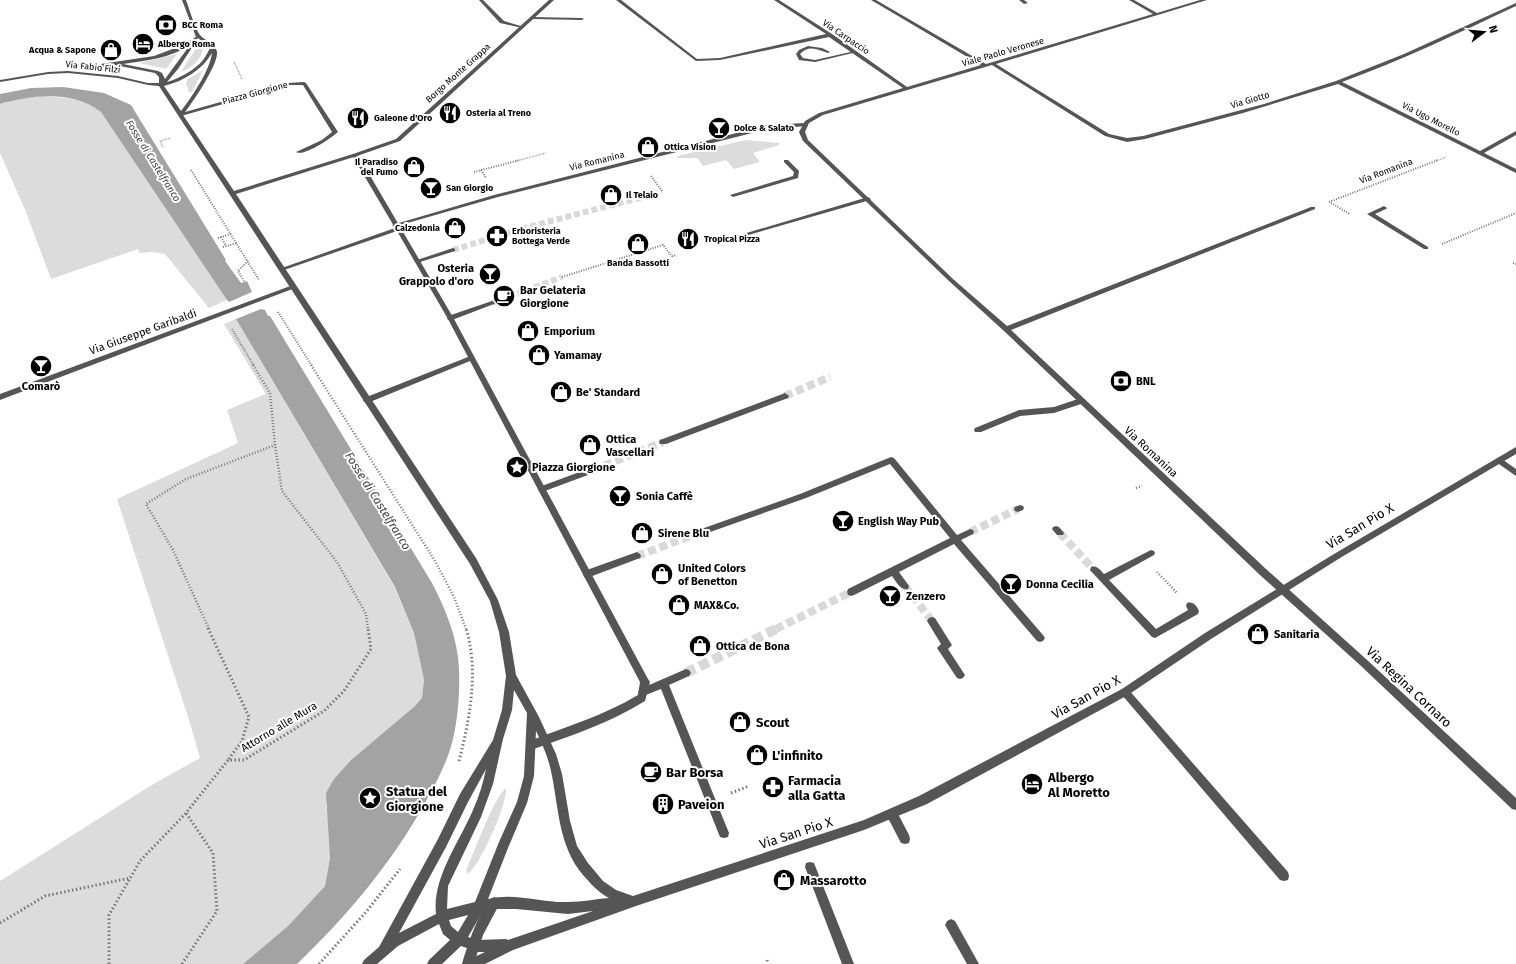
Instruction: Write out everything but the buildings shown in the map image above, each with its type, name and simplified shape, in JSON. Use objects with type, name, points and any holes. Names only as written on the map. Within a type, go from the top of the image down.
[{"type":"street","points":[[181,114],[191,101],[213,62],[215,53],[213,48],[196,36],[184,0]]},
{"type":"street","points":[[481,0],[502,22],[522,27]]},
{"type":"street","name":"Borgo Monte Grappa","points":[[233,193],[398,140],[552,0]]},
{"type":"street","points":[[618,0],[696,60],[720,59],[830,35]]},
{"type":"street","name":"Via Carpaccio","points":[[776,0],[830,35],[906,88]]},
{"type":"street","points":[[873,0],[985,65]]},
{"type":"street","points":[[1021,0],[1026,3]]},
{"type":"street","points":[[1131,0],[1156,14]]},
{"type":"street","name":"Viale Paolo Veronese","points":[[806,123],[821,114],[1206,0]]},
{"type":"street","name":"Via Giotto","points":[[992,63],[1108,135],[1127,140],[1143,138],[1273,102],[1338,82],[1516,4]]},
{"type":"street","points":[[533,18],[582,19]]},
{"type":"street","points":[[48,73],[159,56],[184,46],[196,36]]},
{"type":"street","points":[[161,85],[176,68],[196,36]]},
{"type":"street","points":[[828,52],[810,47],[804,48],[798,54],[801,59],[815,61],[855,52]]},
{"type":"street","points":[[161,85],[174,82],[196,69],[205,61],[213,48]]},
{"type":"street","points":[[100,64],[127,65],[156,72],[162,76],[161,85],[450,525],[484,582],[500,616],[512,676],[507,710],[498,739],[488,784],[477,813],[443,885],[441,906],[442,917],[447,930],[459,940],[478,946],[511,945]]},
{"type":"street","name":"Via Fabio Filzi","points":[[0,81],[48,73],[84,73],[118,77],[148,84],[161,85]]},
{"type":"street","name":"Via Ugo Morello","points":[[1338,82],[1516,170]]},
{"type":"street","name":"Piazza Giorgione","points":[[181,114],[290,84],[304,83],[335,132],[324,141],[300,152]]},
{"type":"street","name":"Via Romanina","points":[[397,227],[496,196],[768,127],[806,123],[802,132],[806,141],[951,280],[1283,590]]},
{"type":"street","points":[[1480,153],[1516,133]]},
{"type":"street","points":[[355,155],[450,318],[645,682],[642,698],[624,710],[601,720],[531,745]]},
{"type":"street","points":[[733,195],[796,177],[797,172],[786,161]]},
{"type":"street","points":[[736,237],[868,199]]},
{"type":"street","points":[[1006,330],[1313,208]]},
{"type":"street","points":[[1384,208],[1370,214],[1426,248]]},
{"type":"street","points":[[282,269],[397,227]]},
{"type":"street","points":[[417,261],[453,250]]},
{"type":"street","name":"Via Giuseppe Garibaldi","points":[[0,397],[293,287]]},
{"type":"street","points":[[450,318],[492,303]]},
{"type":"street","points":[[367,400],[472,358]]},
{"type":"street","points":[[663,442],[785,396]]},
{"type":"street","points":[[978,430],[1019,413],[1054,410],[1081,401]]},
{"type":"street","name":"Via San Pio X","points":[[636,900],[864,825],[923,800],[1125,692],[1208,636],[1337,556],[1516,450]]},
{"type":"street","points":[[693,535],[803,496],[891,460],[956,540],[1040,638]]},
{"type":"street","points":[[1498,460],[1516,473]]},
{"type":"street","points":[[542,489],[593,470]]},
{"type":"street","points":[[851,592],[894,572],[970,532]]},
{"type":"street","points":[[1103,579],[1151,553]]},
{"type":"street","points":[[587,574],[637,556]]},
{"type":"street","points":[[1094,570],[1155,634],[1195,611],[1190,606]]},
{"type":"street","points":[[894,572],[905,586]]},
{"type":"street","name":"Via Regina Cornaro","points":[[1283,590],[1363,662],[1516,805]]},
{"type":"street","points":[[932,622],[947,645],[942,648],[960,675]]},
{"type":"street","points":[[643,692],[686,673]]},
{"type":"street","points":[[512,676],[545,740],[555,768],[562,808],[574,853],[581,866],[602,888],[613,894],[636,900]]},
{"type":"street","points":[[663,683],[724,833]]},
{"type":"street","points":[[1125,692],[1284,876]]},
{"type":"street","points":[[433,964],[459,940],[479,907],[526,789],[529,776],[532,713]]},
{"type":"street","points":[[384,950],[442,843],[471,785],[498,739]]},
{"type":"street","points":[[892,814],[905,839]]},
{"type":"street","points":[[810,867],[848,964]]},
{"type":"street","points":[[368,964],[384,950],[414,931],[442,917],[494,903],[522,903],[568,908],[636,900]]},
{"type":"street","points":[[472,964],[511,945],[636,900]]},
{"type":"street","points":[[468,964],[472,945],[494,903]]},
{"type":"street","points":[[951,924],[973,964]]},
{"type":"path","points":[[232,57],[243,82]]},
{"type":"path","points":[[168,134],[174,143]]},
{"type":"path","points":[[163,147],[160,141],[171,138]]},
{"type":"path","points":[[474,172],[546,153]]},
{"type":"path","name":"Via Romanina","points":[[1325,203],[1448,156]]},
{"type":"path","points":[[187,164],[252,269]]},
{"type":"path","points":[[481,170],[486,178]]},
{"type":"path","points":[[231,234],[219,237],[225,247],[237,243]]},
{"type":"path","points":[[562,277],[663,245],[672,256],[676,254]]},
{"type":"path","points":[[244,281],[238,270],[248,261]]},
{"type":"path","points":[[277,311],[430,556],[458,608],[466,631],[471,657],[472,690],[465,737],[456,768]]},
{"type":"path","name":"Attorno alle Mura","points":[[228,322],[270,393],[275,445],[282,491],[337,562],[366,614],[371,649],[344,690],[324,711],[244,760],[228,760]]},
{"type":"path","points":[[109,964],[109,915],[140,862],[186,812],[242,741],[249,717],[173,550],[146,504],[186,479],[275,445]]},
{"type":"path","points":[[1152,567],[1178,593]]},
{"type":"path","points":[[182,964],[217,911],[213,853],[186,812]]},
{"type":"path","points":[[319,964],[366,912],[402,866]]},
{"type":"path","points":[[0,923],[45,896],[130,878]]},
{"type":"shaded area","points":[[202,44],[202,53],[197,61],[189,68],[181,72],[198,45]]},
{"type":"shaded area","points":[[177,54],[166,69],[139,63]]},
{"type":"shaded area","points":[[203,70],[192,92],[189,92],[186,83],[188,79]]},
{"type":"shaded area","points":[[43,96],[81,101],[101,112],[227,300],[209,308],[165,254],[151,252],[140,253],[138,249],[51,279],[26,212],[0,153],[0,104],[23,98]]},
{"type":"shaded area","points":[[746,140],[779,143],[779,145],[753,153],[760,162],[734,169],[726,160],[703,166],[697,158],[678,158],[677,156]]},
{"type":"shaded area","points":[[236,319],[395,588],[414,633],[424,680],[422,698],[415,706],[351,760],[334,779],[326,805],[329,825],[330,858],[325,886],[288,926],[243,964],[0,964],[0,881],[150,786],[200,758],[117,499],[238,443],[227,410],[266,394],[224,324]]},
{"type":"shaded area","points":[[506,788],[503,807],[492,834],[473,869],[468,874],[466,870],[484,826],[501,793]]},
{"type":"water","name":"Fosse di Castelfranco","points":[[63,87],[104,93],[131,105],[226,260],[225,261],[241,283],[247,281],[252,292],[229,302],[227,300],[101,112],[78,100],[65,97],[52,96],[26,98],[0,104],[0,94],[31,88]]},
{"type":"water","name":"Fosse di Castelfranco","points":[[261,309],[265,310],[268,316],[270,316],[432,583],[454,636],[459,669],[458,704],[451,747],[445,764],[425,803],[398,847],[383,868],[351,908],[297,964],[243,964],[288,926],[325,886],[330,858],[326,793],[334,779],[351,760],[415,706],[422,698],[424,680],[414,633],[395,587],[236,319]]},
{"type":"tunnel","points":[[453,250],[524,228],[662,192]]},
{"type":"tunnel","points":[[492,303],[562,277]]},
{"type":"tunnel","points":[[785,396],[830,377]]},
{"type":"tunnel","points":[[593,470],[663,442]]},
{"type":"tunnel","points":[[970,532],[1018,509]]},
{"type":"tunnel","points":[[1060,533],[1094,570]]},
{"type":"tunnel","points":[[637,556],[693,535]]},
{"type":"tunnel","points":[[905,586],[932,621]]},
{"type":"tunnel","points":[[776,629],[851,592]]},
{"type":"tunnel","points":[[686,673],[778,628]]},
{"type":"place","name":"BCC Roma","points":[[166,25]]},
{"type":"place","name":"Albergo Roma","points":[[143,44]]},
{"type":"place","name":"Acqua & Sapone","points":[[111,50]]},
{"type":"place","name":"Osteria al Treno","points":[[450,113]]},
{"type":"place","name":"Galeone d'Oro","points":[[358,118]]},
{"type":"place","name":"Dolce & Salato","points":[[719,128]]},
{"type":"place","name":"Ottica Vision","points":[[648,147]]},
{"type":"place","name":"Il Paradiso del Fumo","points":[[414,167]]},
{"type":"place","name":"San Giorgio","points":[[431,188]]},
{"type":"place","name":"Il Telaio","points":[[611,195]]},
{"type":"place","name":"Calzedonia","points":[[455,228]]},
{"type":"place","name":"Erboristeria Bottega Verde","points":[[497,236]]},
{"type":"place","name":"Tropical Pizza","points":[[688,239]]},
{"type":"place","name":"Banda Bassotti","points":[[638,244]]},
{"type":"place","name":"Osteria Grappolo d'oro","points":[[490,274]]},
{"type":"place","name":"Bar Gelateria Giorgione","points":[[504,296]]},
{"type":"place","name":"Emporium","points":[[528,331]]},
{"type":"place","name":"Yamamay","points":[[539,355]]},
{"type":"place","name":"Comarò","points":[[41,366]]},
{"type":"place","name":"BNL","points":[[1121,381]]},
{"type":"place","name":"Be' Standard","points":[[561,392]]},
{"type":"place","name":"Ottica Vascellari","points":[[590,445]]},
{"type":"place","name":"Piazza Giorgione","points":[[517,467]]},
{"type":"place","name":"Sonia Caffè","points":[[620,496]]},
{"type":"place","name":"English Way Pub","points":[[843,521]]},
{"type":"place","name":"Sirene Blu","points":[[642,533]]},
{"type":"place","name":"United Colors of Benetton","points":[[662,574]]},
{"type":"place","name":"Donna Cecilia","points":[[1011,584]]},
{"type":"place","name":"Zenzero","points":[[890,596]]},
{"type":"place","name":"MAX&Co.","points":[[679,605]]},
{"type":"place","name":"Sanitaria","points":[[1258,634]]},
{"type":"place","name":"Ottica de Bona","points":[[700,646]]},
{"type":"place","name":"Scout","points":[[740,722]]},
{"type":"place","name":"L'infinito","points":[[757,755]]},
{"type":"place","name":"Bar Borsa","points":[[651,772]]},
{"type":"place","name":"Albergo Al Moretto","points":[[1032,784]]},
{"type":"place","name":"Farmacia alla Gatta","points":[[773,787]]},
{"type":"place","name":"Statua del Giorgione","points":[[370,798]]},
{"type":"place","name":"Paveion","points":[[663,804]]},
{"type":"place","name":"Massarotto","points":[[784,880]]}]
